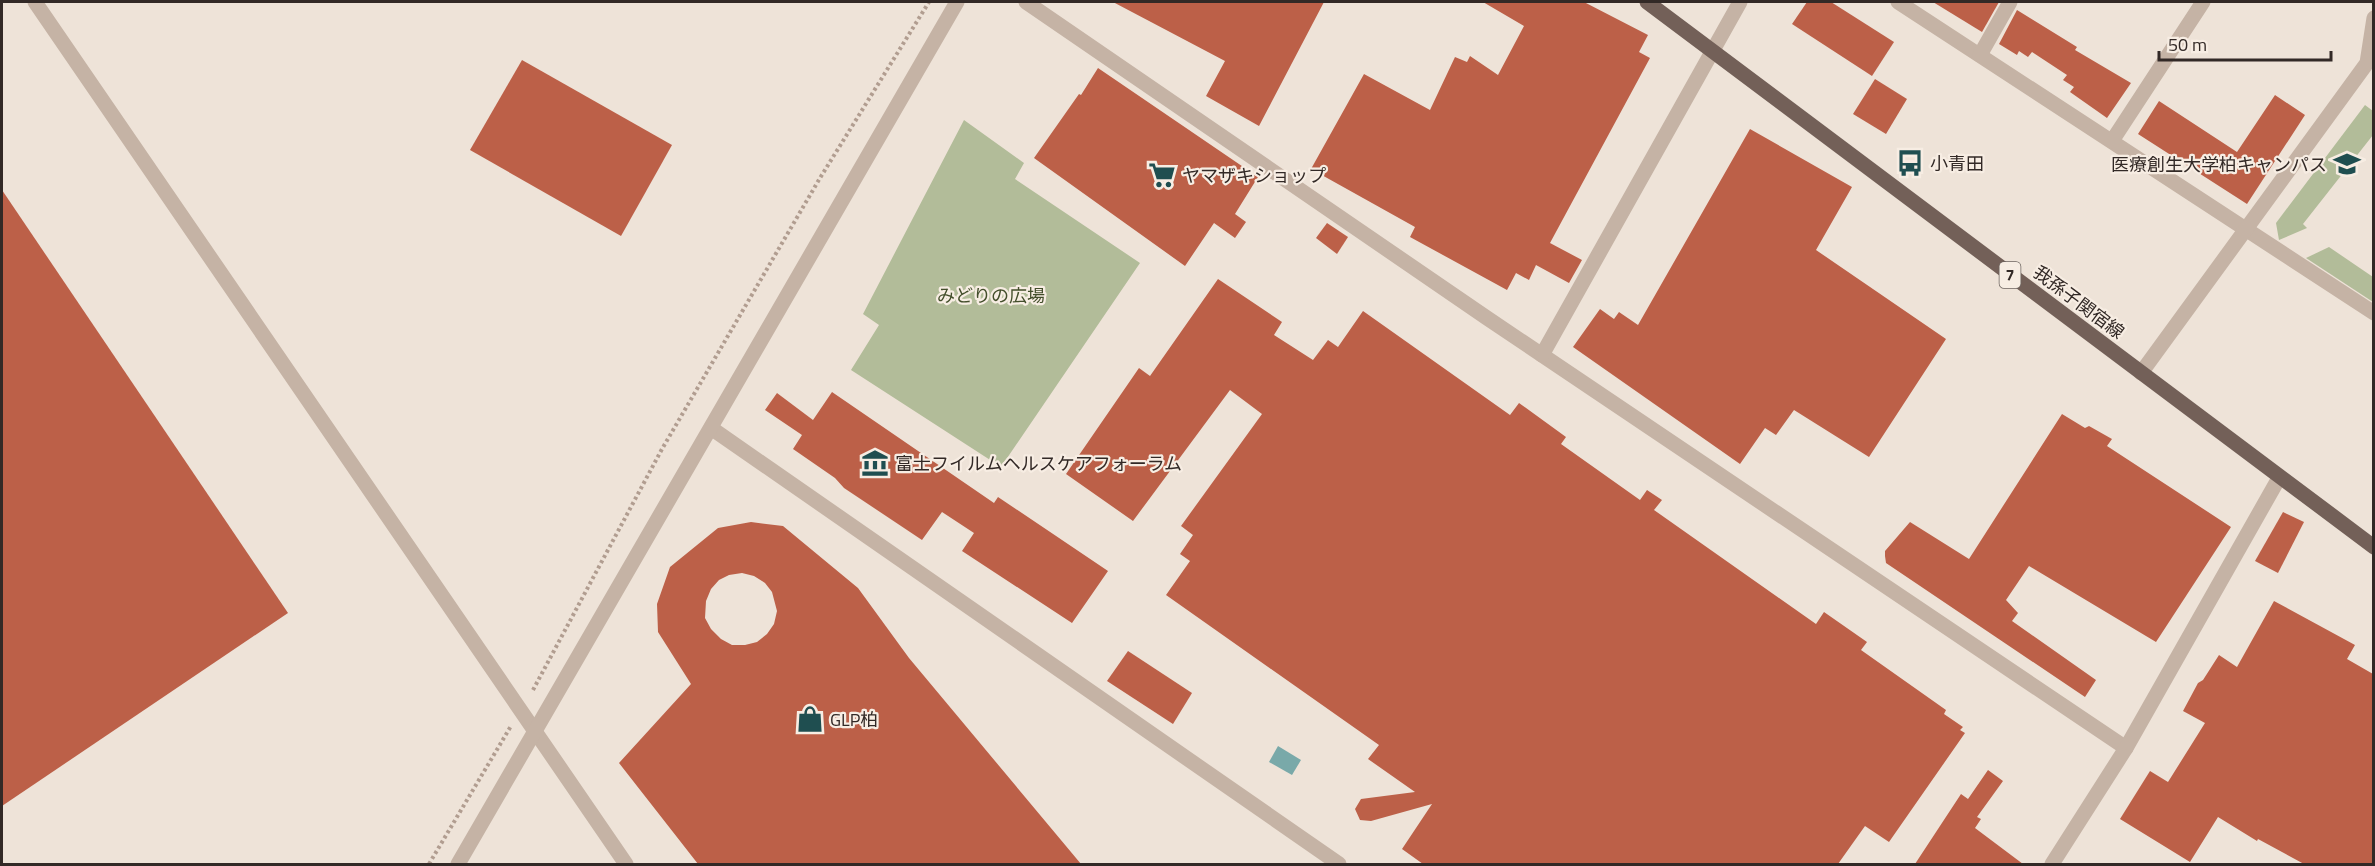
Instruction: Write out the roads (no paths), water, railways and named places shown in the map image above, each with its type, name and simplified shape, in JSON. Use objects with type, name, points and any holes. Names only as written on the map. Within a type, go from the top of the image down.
[{"type":"main road","name":"我孫子関宿線","points":[[1647,2],[2373,547]]},
{"type":"street","points":[[35,2],[626,864]]},
{"type":"street","points":[[458,864],[957,2]]},
{"type":"street","points":[[1026,2],[1542,355],[2126,748]]},
{"type":"street","points":[[1542,355],[1740,2]]},
{"type":"street","points":[[1898,2],[2373,313]]},
{"type":"street","points":[[1980,55],[2010,2]]},
{"type":"street","points":[[2112,141],[2203,2]]},
{"type":"street","points":[[2141,374],[2367,63],[2373,18]]},
{"type":"street","points":[[711,428],[1339,864]]},
{"type":"street","points":[[2052,864],[2126,748],[2279,477]]},
{"type":"water","points":[[1278,746],[1301,760],[1292,775],[1269,762]]},
{"type":"place","name":"小青田","points":[[1910,163]]},
{"type":"place","name":"医療創生大学柏キャンパス","points":[[2347,164]]},
{"type":"place","name":"ヤマザキショップ","points":[[1162,175]]},
{"type":"place","name":"富士フイルムヘルスケアフォーラム","points":[[875,463]]},
{"type":"place","name":"GLP柏","points":[[810,719]]},
{"type":"park label","name":"みどりの広場","points":[[991,295]]}]
